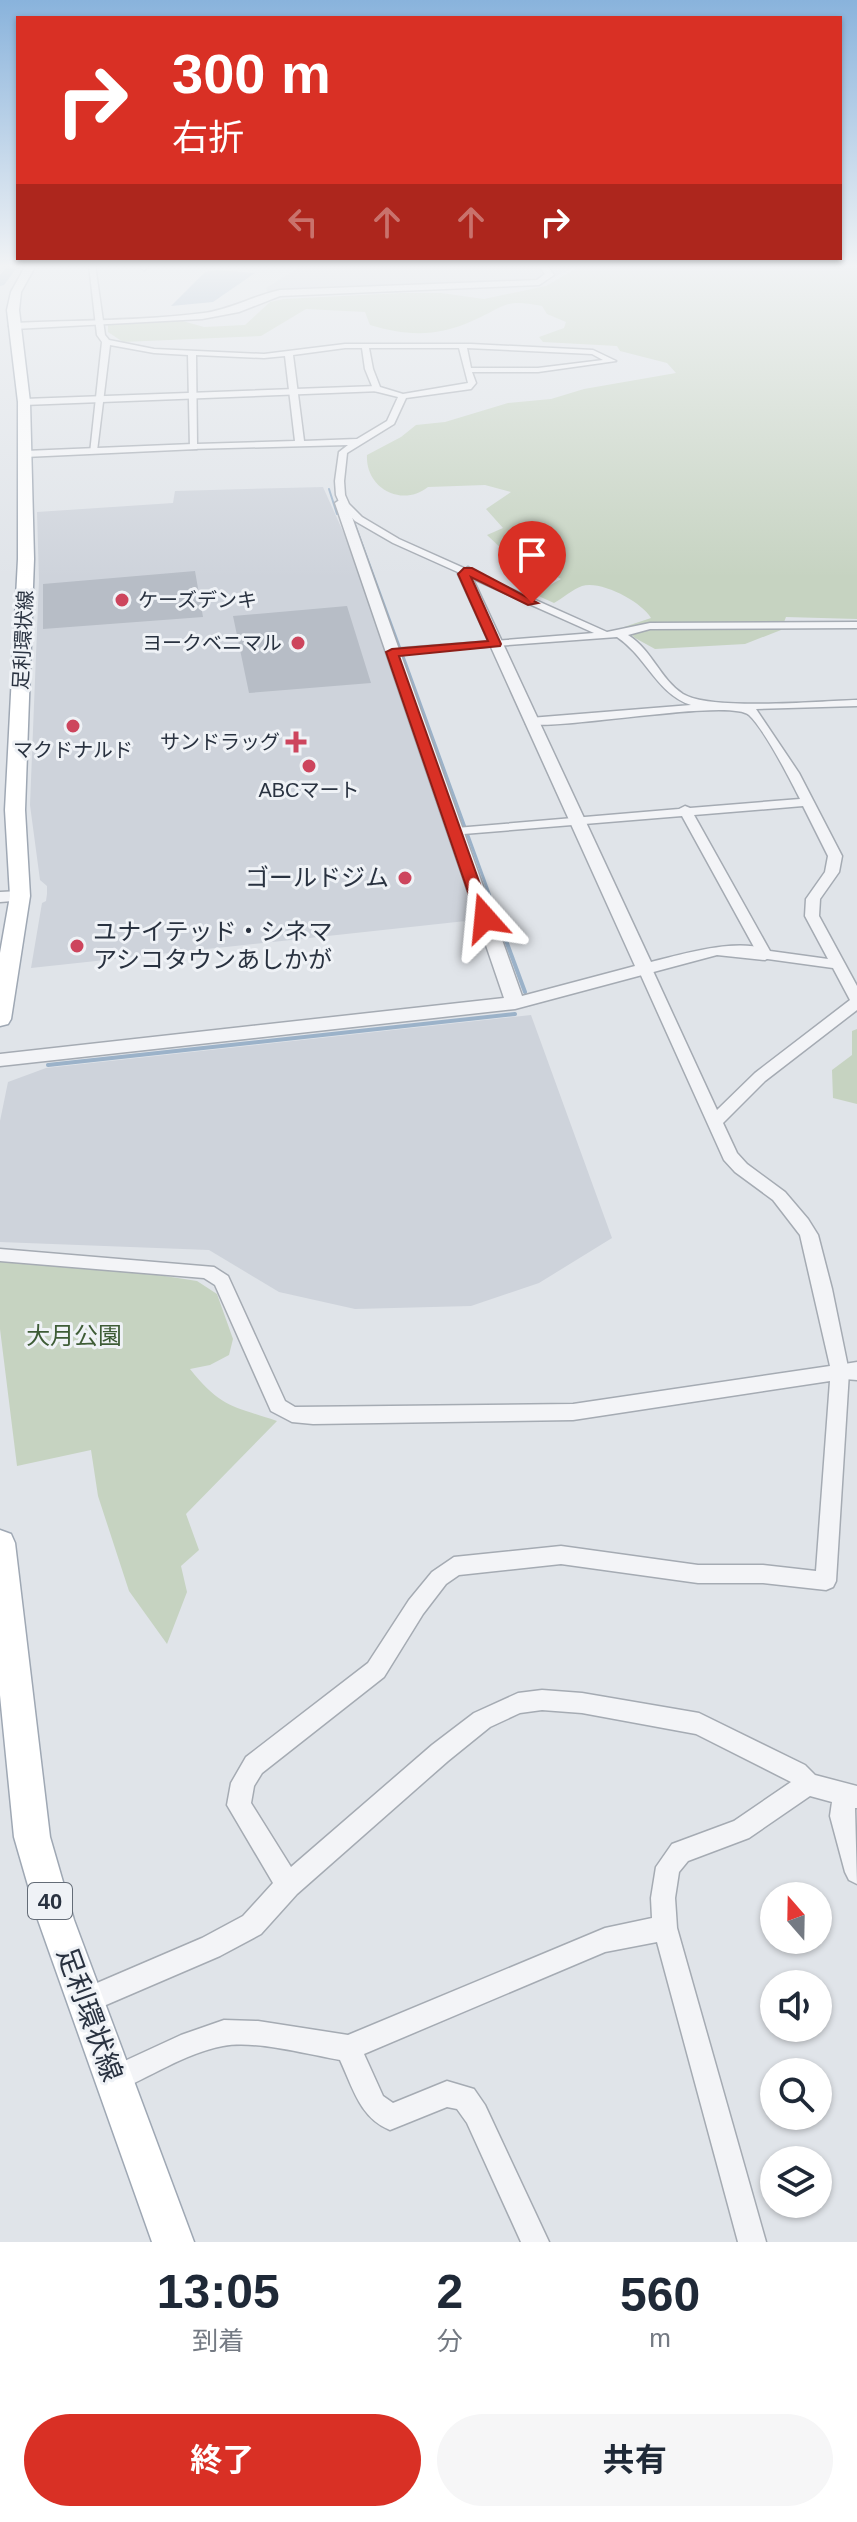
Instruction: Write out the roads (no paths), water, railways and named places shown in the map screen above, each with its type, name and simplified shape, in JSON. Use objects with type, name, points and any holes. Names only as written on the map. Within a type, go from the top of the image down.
[{"type":"main road","name":"足利環状線","points":[[0,1019],[15,810],[26,559],[24,402],[16,370]]},
{"type":"main road","name":"足利環状線","points":[[0,1543],[32,1837],[51,1906],[173,2242]]},
{"type":"street","points":[[93,451],[103,370]]},
{"type":"street","points":[[192,370],[193,447]]},
{"type":"street","points":[[290,370],[300,444]]},
{"type":"street","points":[[369,370],[377,389]]},
{"type":"street","points":[[24,402],[377,389],[403,396],[468,387],[472,383],[468,370],[541,370]]},
{"type":"street","points":[[403,396],[391,422],[343,452],[339,485],[341,503],[515,1003]]},
{"type":"street","points":[[25,454],[359,442]]},
{"type":"street","points":[[341,503],[365,524],[396,541],[640,647],[673,691],[710,707]]},
{"type":"street","points":[[288,1885],[239,1805],[243,1783],[254,1765],[376,1670],[416,1607],[439,1578],[454,1566],[561,1555],[698,1574],[763,1574],[826,1581],[849,1371],[809,1235],[779,1196],[730,1156],[495,644],[464,574],[468,571]]},
{"type":"street","points":[[392,652],[612,634],[650,626],[857,625]]},
{"type":"street","points":[[530,722],[710,707],[857,703]]},
{"type":"street","points":[[714,1123],[760,1077],[853,1007],[857,999],[814,924],[811,908],[836,859],[793,773],[755,714],[744,707]]},
{"type":"street","points":[[456,832],[685,810],[807,802]]},
{"type":"street","points":[[685,810],[765,955]]},
{"type":"street","points":[[0,1060],[515,1003],[717,950],[835,964]]},
{"type":"street","points":[[0,1255],[208,1272],[222,1281],[278,1406],[292,1414],[573,1412],[849,1371]]},
{"type":"street","points":[[85,2001],[211,1947],[252,1925],[288,1885],[440,1753],[482,1720],[518,1703],[542,1700],[582,1703],[699,1724],[797,1773],[808,1784],[851,1796],[842,1816],[857,1872]]},
{"type":"street","points":[[752,2242],[665,1928],[663,1898],[668,1867],[680,1852],[741,1830],[808,1784]]},
{"type":"street","points":[[114,2079],[190,2044],[224,2033],[258,2034],[348,2048],[605,1940],[665,1928]]},
{"type":"street","points":[[348,2048],[374,2105],[390,2117],[447,2094],[465,2098],[476,2114],[535,2242]]},
{"type":"waterway","points":[[329,489],[337,514]]},
{"type":"waterway","points":[[353,519],[401,650]]},
{"type":"waterway","points":[[400,648],[499,921]]},
{"type":"waterway","points":[[498,919],[525,992]]},
{"type":"waterway","points":[[48,1065],[515,1014]]},
{"type":"place","name":"ケーズデンキ","points":[[122,600]]},
{"type":"place","name":"ヨークベニマル","points":[[298,643]]},
{"type":"place","name":"マクドナルド","points":[[73,726]]},
{"type":"place","name":"サンドラッグ","points":[[296,742]]},
{"type":"place","name":"ABCマート","points":[[309,766]]},
{"type":"place","name":"ゴールドジム","points":[[405,878]]},
{"type":"place","name":"ユナイテッド・シネマ アシコタウンあしかが","points":[[77,946]]},
{"type":"park label","name":"大月公園","points":[[74,1336]]}]
